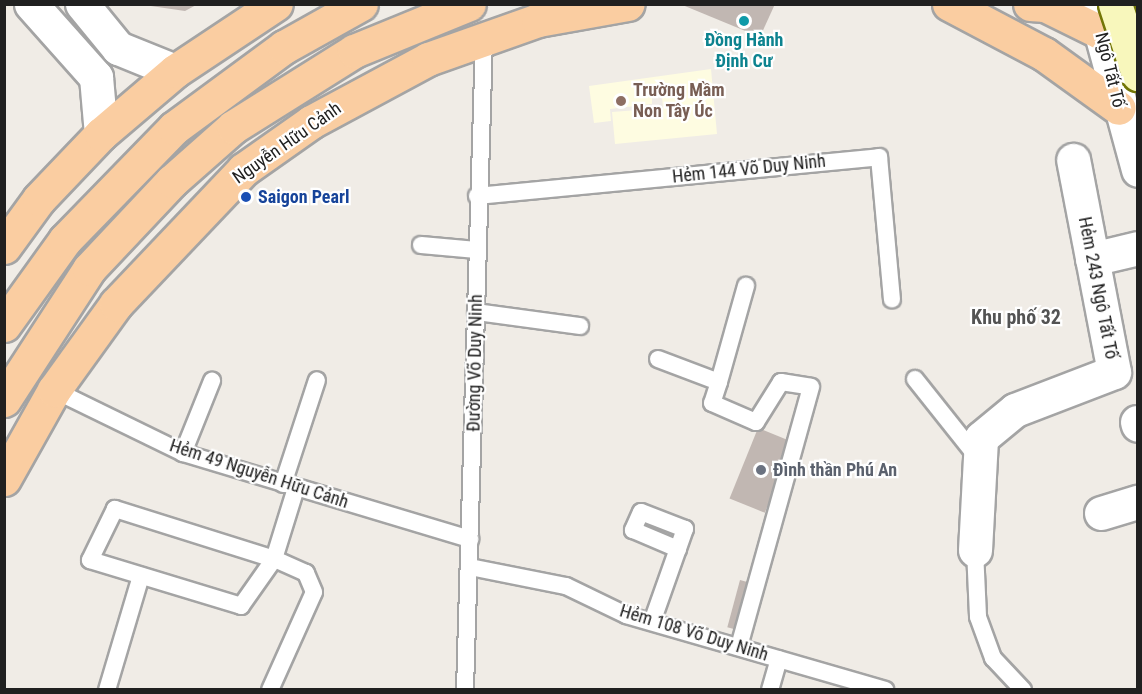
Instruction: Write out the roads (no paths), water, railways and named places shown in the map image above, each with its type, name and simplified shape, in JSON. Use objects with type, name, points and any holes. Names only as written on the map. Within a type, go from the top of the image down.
[{"type":"main road","points":[[4,247],[39,199],[101,134],[175,71],[276,4]]},
{"type":"main road","points":[[4,325],[65,240],[174,128],[284,47],[361,4]]},
{"type":"main road","points":[[4,400],[89,269],[172,181],[233,128],[354,51],[469,4]]},
{"type":"main road","name":"Nguyễn Hữu Cảnh","points":[[8,463],[54,390],[161,251],[243,170],[371,87],[484,37],[538,20],[628,4]]},
{"type":"main road","points":[[949,4],[1044,54],[1119,108]]},
{"type":"main road","points":[[1030,4],[1102,14],[1137,39]]},
{"type":"street","points":[[32,4],[96,77],[101,134]]},
{"type":"street","points":[[82,4],[118,48],[175,71]]},
{"type":"street","points":[[1102,14],[1137,74]]},
{"type":"street","name":"Ngô Tất Tố","points":[[1102,14],[1119,108],[1137,170]]},
{"type":"street","name":"Hẻm 243 Ngô Tất Tố","points":[[975,550],[981,438],[1016,410],[1114,372],[1073,160]]},
{"type":"street","points":[[1092,259],[1137,248]]},
{"type":"street","points":[[1101,513],[1137,502]]},
{"type":"lane","name":"Đường Võ Duy Ninh","points":[[465,690],[477,312],[477,196],[484,37]]},
{"type":"lane","name":"Hẻm 144 Võ Duy Ninh","points":[[477,196],[879,157],[892,299]]},
{"type":"lane","points":[[421,245],[477,250]]},
{"type":"lane","points":[[739,646],[811,387],[781,382],[756,422],[712,402],[746,286]]},
{"type":"lane","points":[[477,312],[580,326]]},
{"type":"lane","points":[[658,359],[719,382]]},
{"type":"lane","points":[[915,379],[980,460]]},
{"type":"lane","points":[[270,690],[314,592],[306,573],[274,559],[114,509],[90,560],[241,606],[274,559],[317,380]]},
{"type":"lane","points":[[183,453],[212,381]]},
{"type":"lane","name":"Hẻm 49 Nguyễn Hữu Cảnh","points":[[54,390],[183,453],[470,539]]},
{"type":"lane","points":[[652,622],[678,549]]},
{"type":"lane","points":[[975,550],[978,617],[993,658],[1023,690]]},
{"type":"lane","name":"Hẻm 108 Võ Duy Ninh","points":[[470,567],[566,586],[652,622],[885,690]]},
{"type":"lane","points":[[107,690],[141,576]]},
{"type":"lane","points":[[770,690],[779,659]]},
{"type":"place","name":"Đồng Hành Định Cư","points":[[744,21]]},
{"type":"place","name":"Trường Mầm Non Tây Úc","points":[[621,101]]},
{"type":"place","name":"Saigon Pearl","points":[[246,197]]},
{"type":"place","name":"Đình thần Phú An","points":[[761,470]]},
{"type":"district","name":"Khu phố 32","points":[[1016,317]]}]
